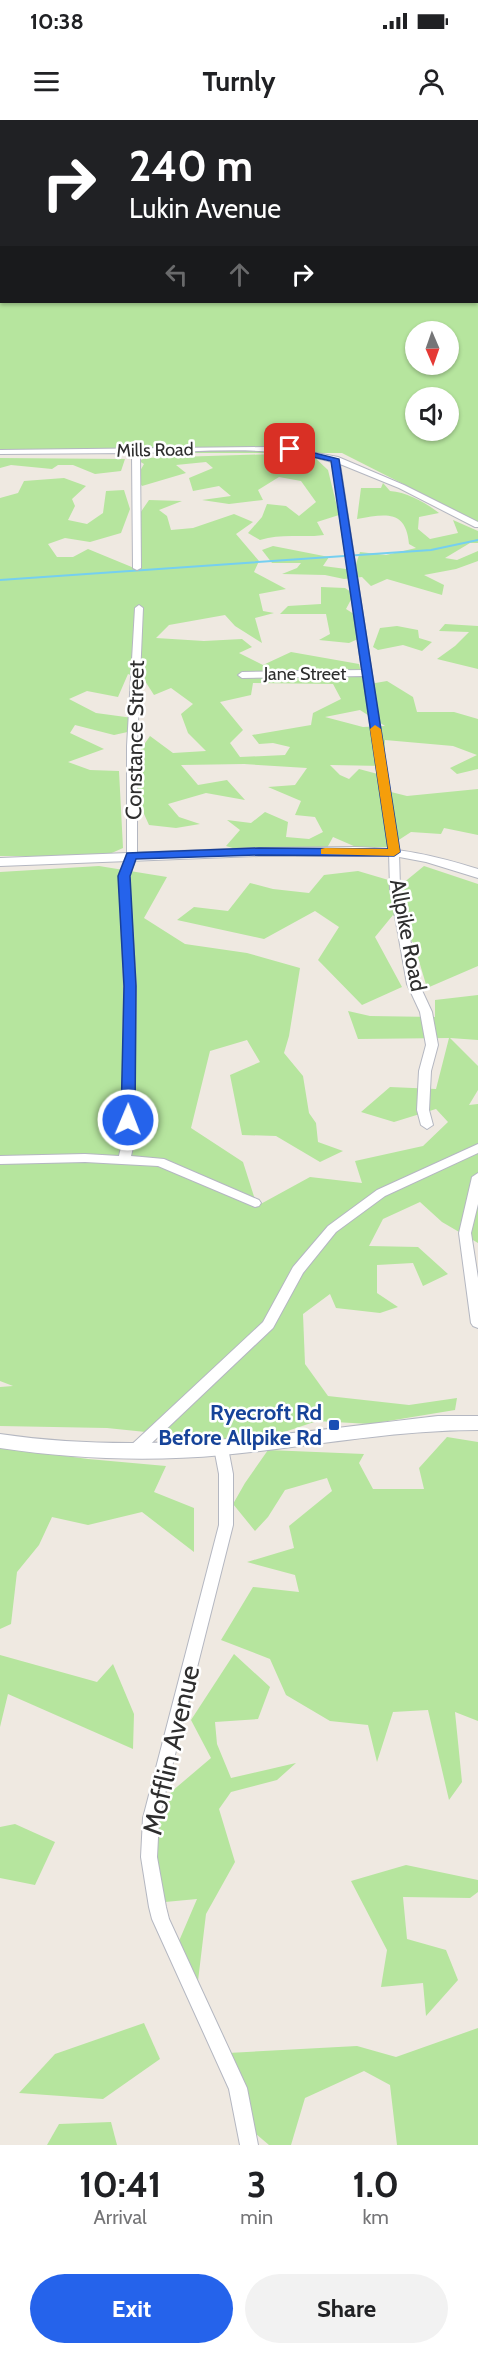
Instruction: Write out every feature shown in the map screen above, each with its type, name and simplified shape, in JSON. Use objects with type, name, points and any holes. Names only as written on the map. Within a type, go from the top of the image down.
[{"type":"street","name":"Mills Road","points":[[0,452],[266,449],[310,452],[383,478],[478,525]]},
{"type":"street","points":[[136,450],[137,568]]},
{"type":"street","name":"Allpike Road","points":[[335,459],[394,852],[395,888],[413,984],[426,1012],[432,1045],[425,1071],[423,1110],[427,1125]]},
{"type":"street","name":"Constance Street","points":[[125,1158],[128,1143],[130,986],[124,876],[132,856],[132,746],[139,608]]},
{"type":"street","name":"Jane Street","points":[[242,675],[367,674]]},
{"type":"street","points":[[0,862],[259,852],[394,852],[428,858],[478,874]]},
{"type":"street","points":[[133,1452],[268,1324],[298,1270],[332,1229],[381,1193],[478,1148]]},
{"type":"street","points":[[0,1160],[125,1158],[160,1162],[255,1203]]},
{"type":"street","points":[[478,1177],[465,1233],[478,1323]]},
{"type":"street","points":[[0,1441],[52,1449],[133,1452],[221,1448],[438,1423],[478,1423]]},
{"type":"street","name":"Mofflin Avenue","points":[[221,1448],[226,1474],[226,1525],[155,1798],[148,1838],[149,1865],[153,1894],[161,1919],[238,2088],[249,2145]]},
{"type":"green space","points":[[0,303],[478,303],[478,522],[342,453],[0,453]]},
{"type":"green space","points":[[312,455],[328,470],[339,515],[317,522],[324,535],[260,540],[248,533],[262,517],[267,504],[286,506],[299,516],[316,502],[301,481],[279,477],[258,490],[263,500],[229,504],[202,500],[231,496],[219,486],[193,491],[189,478],[213,468],[206,462],[176,465],[186,473],[142,486],[136,478],[144,464],[139,461],[145,458]]},
{"type":"green space","points":[[0,458],[125,459],[121,471],[95,474],[73,465],[58,465],[52,469],[11,465],[0,468]]},
{"type":"green space","points":[[64,478],[86,486],[72,499],[75,506],[68,520],[87,524],[103,513],[106,491],[124,490],[130,509],[121,533],[90,542],[65,538],[48,544],[57,557],[73,557],[88,549],[139,570],[140,541],[136,519],[149,500],[182,501],[159,510],[167,516],[171,530],[193,528],[234,514],[253,522],[236,534],[259,561],[254,572],[286,589],[259,594],[263,611],[274,613],[255,618],[262,643],[235,626],[225,615],[169,625],[156,638],[204,641],[242,639],[252,647],[239,653],[263,665],[291,652],[359,664],[364,685],[387,681],[413,697],[417,712],[454,712],[478,719],[478,769],[457,774],[450,768],[477,755],[453,746],[385,740],[384,766],[330,765],[340,775],[349,779],[359,769],[389,777],[383,790],[407,796],[478,789],[478,835],[444,828],[441,834],[411,832],[388,847],[356,847],[333,837],[327,848],[236,849],[226,846],[240,830],[227,820],[251,823],[265,812],[288,822],[286,837],[309,839],[323,832],[315,817],[295,815],[301,801],[268,787],[295,785],[307,768],[244,764],[181,765],[198,785],[227,780],[245,800],[206,793],[168,804],[179,817],[200,824],[176,828],[149,825],[135,794],[134,759],[150,736],[173,753],[206,751],[188,733],[181,714],[193,704],[171,688],[154,695],[145,681],[128,674],[118,697],[87,691],[69,699],[96,713],[133,718],[141,729],[114,735],[75,725],[70,733],[104,749],[68,762],[90,770],[119,771],[123,848],[105,856],[0,856],[0,498],[18,493],[24,481]],"holes":[[[253,683],[333,684],[341,699],[313,713],[311,725],[252,735],[259,744],[273,743],[290,747],[285,755],[240,757],[230,743],[243,730],[220,702],[251,695]],[[360,710],[385,726],[363,727],[325,717]]]},
{"type":"green space","points":[[383,483],[390,491],[403,493],[439,513],[419,517],[418,529],[430,539],[458,533],[453,520],[478,531],[478,543],[470,543],[445,558],[457,560],[478,551],[478,561],[456,569],[424,575],[444,585],[442,595],[387,579],[371,586],[362,577],[344,579],[325,575],[282,574],[297,568],[301,563],[272,563],[262,550],[273,546],[329,557],[323,566],[354,570],[360,552],[386,555],[416,548],[409,544],[404,525],[399,519],[385,515],[357,519],[361,488],[381,488]]},
{"type":"green space","points":[[321,587],[345,588],[354,594],[346,609],[357,616],[367,635],[349,643],[319,640],[330,634],[326,614],[280,614],[288,606],[321,604]]},
{"type":"green space","points":[[445,624],[478,626],[478,669],[437,659],[469,632],[439,631]]},
{"type":"green space","points":[[397,626],[418,630],[419,638],[432,642],[422,651],[403,645],[378,650],[373,647],[380,628]]},
{"type":"green space","points":[[99,866],[167,877],[144,918],[185,944],[247,953],[300,968],[284,1053],[303,1076],[309,1113],[316,1123],[318,1142],[343,1151],[320,1162],[276,1136],[242,1135],[230,1075],[260,1062],[247,1040],[210,1051],[191,1128],[243,1162],[257,1206],[310,1177],[362,1183],[355,1161],[423,1146],[448,1122],[436,1109],[394,1122],[361,1112],[390,1087],[436,1089],[449,1038],[358,1039],[348,1011],[370,1016],[435,1017],[435,1000],[478,995],[478,1040],[450,1038],[478,1066],[478,1090],[469,1105],[478,1104],[478,1243],[442,1222],[420,1202],[383,1219],[369,1246],[418,1247],[448,1274],[423,1286],[413,1263],[377,1265],[377,1293],[398,1307],[380,1313],[336,1308],[330,1294],[303,1314],[305,1364],[328,1396],[409,1405],[457,1398],[455,1410],[370,1424],[317,1421],[252,1443],[107,1428],[0,1426],[0,1387],[13,1386],[0,1381],[0,872]]},
{"type":"green space","points":[[424,866],[478,884],[478,966],[427,988],[414,944],[393,915],[375,937],[402,987],[362,1005],[318,960],[339,927],[315,911],[264,939],[177,920],[194,907],[228,911],[250,883],[273,889],[309,893],[324,875],[358,871],[402,884]]},
{"type":"green space","points":[[447,1437],[478,1442],[478,1721],[455,1712],[462,1782],[449,1800],[428,1710],[393,1712],[377,1762],[368,1725],[330,1721],[286,1695],[270,1659],[221,1640],[253,1587],[299,1592],[295,1575],[247,1562],[294,1548],[289,1526],[332,1491],[327,1478],[285,1490],[268,1517],[255,1531],[233,1504],[268,1450],[364,1454],[359,1463],[373,1489],[424,1489],[419,1468]]},
{"type":"green space","points":[[0,1447],[88,1459],[166,1466],[154,1492],[194,1508],[194,1552],[142,1512],[88,1525],[52,1517],[39,1545],[17,1572],[11,1624],[0,1629]]},
{"type":"green space","points":[[234,1654],[270,1687],[258,1719],[215,1722],[217,1744],[231,1778],[296,1763],[277,1780],[231,1792],[219,1809],[235,1862],[206,1914],[198,1981],[176,1948],[197,1899],[165,1902],[144,1853],[171,1792],[211,1758],[191,1720]]},
{"type":"green space","points":[[0,1655],[97,1682],[113,1664],[134,1714],[133,1749],[8,1694],[0,1727]]},
{"type":"green space","points":[[15,1824],[55,1842],[35,1885],[0,1878],[0,1827]]},
{"type":"green space","points":[[406,1865],[478,1880],[478,1892],[470,1898],[403,1897],[407,1939],[446,1950],[458,1980],[426,2016],[423,1983],[381,1987],[387,1950],[351,1881]]},
{"type":"green space","points":[[144,2023],[160,2059],[103,2099],[19,2093],[55,2054]]},
{"type":"green space","points":[[478,2028],[478,2145],[397,2145],[390,2085],[364,2071],[305,2098],[291,2145],[269,2145],[250,2129],[228,2053],[357,2046],[396,2057]]},
{"type":"green space","points":[[111,2122],[117,2145],[47,2145],[59,2124]]},
{"type":"waterway","points":[[0,580],[431,550],[478,540]]},
{"type":"slow traffic","points":[[325,851],[394,852],[375,729]]},
{"type":"place","name":"Ryecroft Rd Before Allpike Rd","points":[[334,1425]]},
{"type":"route","points":[[128,1120],[130,986],[124,876],[132,856],[259,852],[394,852],[335,459],[290,449]]}]
